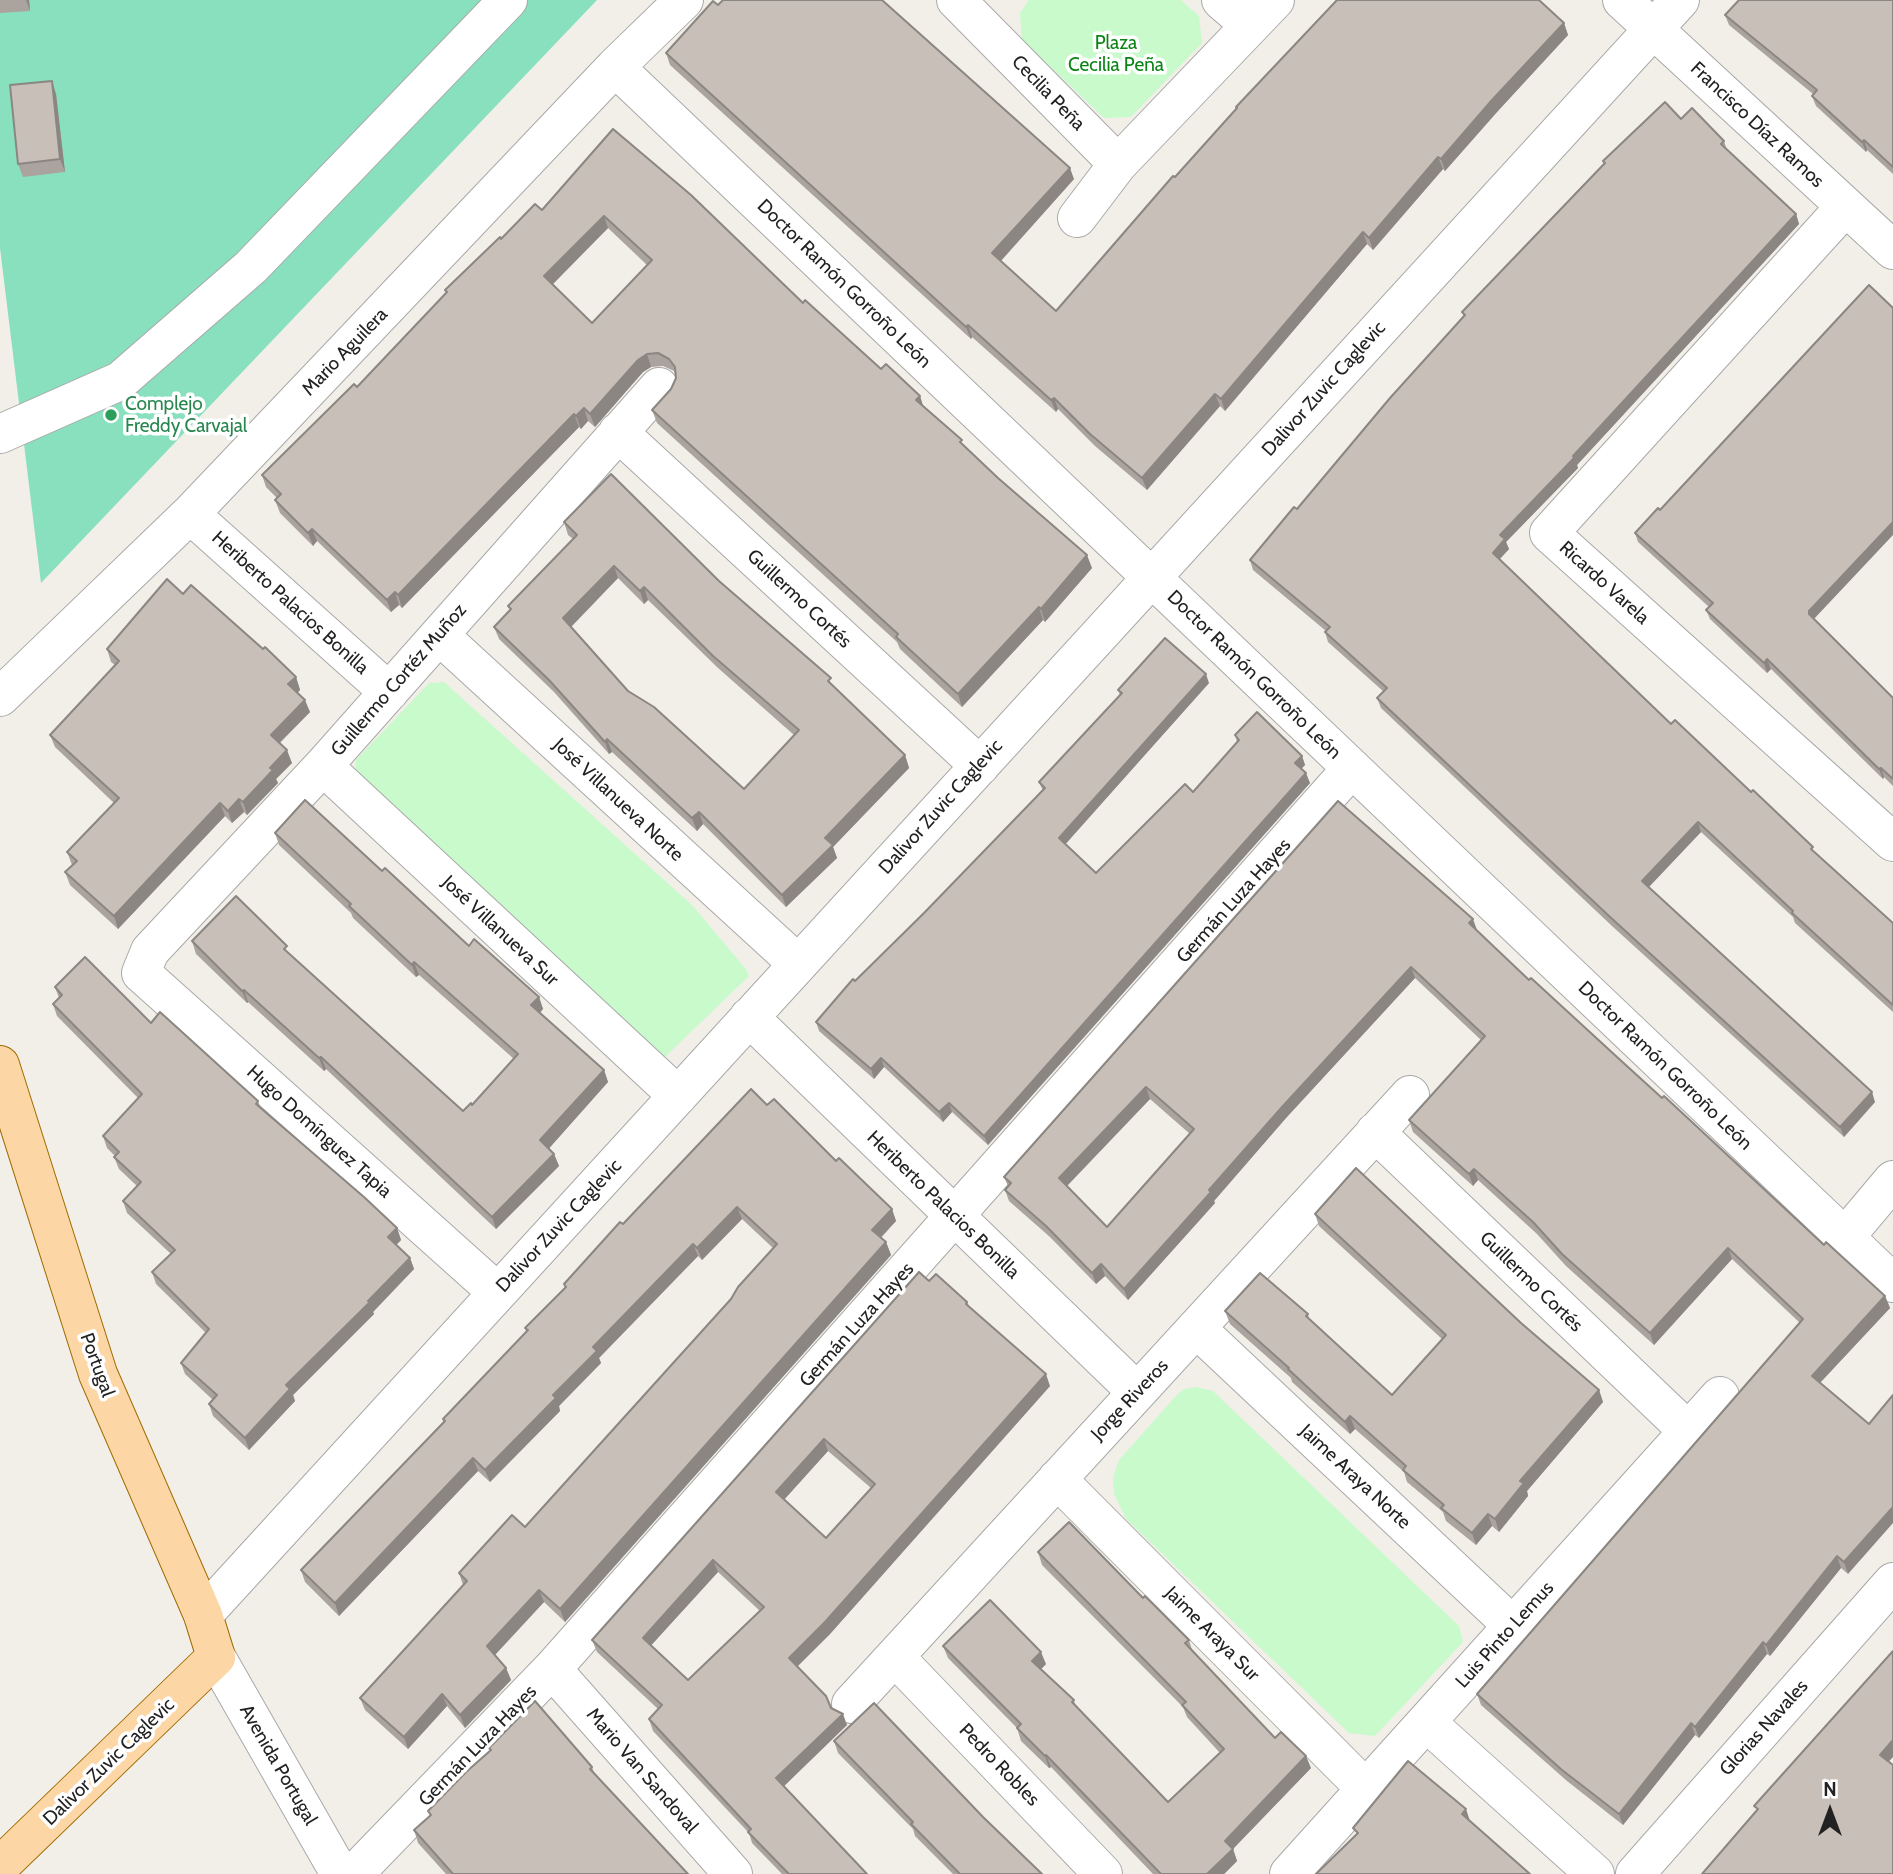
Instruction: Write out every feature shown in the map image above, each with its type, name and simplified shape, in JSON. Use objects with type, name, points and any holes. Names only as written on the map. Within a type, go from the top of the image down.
[{"type":"main road","name":"Portugal","points":[[0,1065],[98,1374],[203,1615],[216,1657]]},
{"type":"main road","name":"Dalivor Zuvic Caglevic","points":[[0,1866],[216,1657]]},
{"type":"street","points":[[0,434],[120,381],[251,267],[508,0]]},
{"type":"street","name":"Mario Aguilera","points":[[0,697],[190,514],[615,67],[684,0]]},
{"type":"street","points":[[1077,218],[1118,164],[1263,13],[1221,0]]},
{"type":"street","name":"Francisco Díaz Ramos","points":[[1622,0],[1893,250]]},
{"type":"street","name":"Dalivor Zuvic Caglevic","points":[[203,1615],[1680,0]]},
{"type":"street","name":"Cecilia Peña","points":[[977,7],[1118,164]]},
{"type":"street","name":"Doctor Ramón Gorroño León","points":[[615,67],[1893,1283]]},
{"type":"street","name":"Ricardo Varela","points":[[1844,207],[1549,533],[1893,842]]},
{"type":"street","name":"Guillermo Cortéz Muñoz","points":[[141,973],[150,951],[323,766],[659,387]]},
{"type":"street","name":"Guillermo Cortés","points":[[618,432],[980,766]]},
{"type":"street","name":"Heriberto Palacios Bonilla","points":[[190,514],[389,692]]},
{"type":"street","name":"José Villanueva Norte","points":[[439,635],[798,964]]},
{"type":"street","name":"José Villanueva Sur","points":[[323,766],[678,1096]]},
{"type":"street","name":"Germán Luza Hayes","points":[[354,1874],[552,1669],[1352,768]]},
{"type":"street","name":"Hugo Domínguez Tapia","points":[[141,973],[497,1292]]},
{"type":"street","name":"Heriberto Palacios Bonilla","points":[[749,1017],[1137,1392]]},
{"type":"street","name":"Jorge Riveros","points":[[851,1704],[1410,1095]]},
{"type":"street","name":"Guillermo Cortés","points":[[1375,1132],[1688,1431]]},
{"type":"street","points":[[1844,1237],[1893,1180]]},
{"type":"street","name":"Jaime Araya Norte","points":[[1196,1328],[1513,1626]]},
{"type":"street","name":"Luis Pinto Lemus","points":[[1289,1874],[1720,1396]]},
{"type":"street","name":"Jaime Araya Sur","points":[[1057,1479],[1366,1789]]},
{"type":"street","name":"Glorias Navales","points":[[1635,1874],[1893,1582]]},
{"type":"street","name":"Avenida Portugal","points":[[216,1657],[340,1874]]},
{"type":"street","name":"Pedro Robles","points":[[895,1657],[1103,1874]]},
{"type":"street","name":"Mario Van Sandoval","points":[[552,1669],[733,1874]]},
{"type":"street","points":[[1426,1722],[1595,1874]]},
{"type":"green space","name":"Complejo Freddy Carvajal","points":[[0,0],[597,0],[41,583],[0,248]]},
{"type":"green space","name":"Plaza Cecilia Peña","points":[[1029,0],[1181,0],[1199,16],[1202,43],[1131,117],[1104,118],[1022,40],[1020,13]]},
{"type":"green space","points":[[444,682],[693,906],[746,969],[749,976],[666,1056],[656,1056],[355,776],[356,760],[429,683]]},
{"type":"green space","points":[[1196,1387],[1213,1391],[1459,1626],[1463,1642],[1375,1736],[1349,1733],[1126,1519],[1114,1494],[1113,1477],[1119,1460],[1175,1397],[1184,1389]]},
{"type":"building","points":[[723,0],[882,0],[1070,168],[992,253],[1056,311],[1173,176],[1175,177],[1236,107],[1337,0],[1539,0],[1564,23],[1441,159],[1438,157],[1369,238],[1363,232],[1221,399],[1215,394],[1142,478],[1090,434],[1054,398],[1051,400],[968,325],[966,327],[666,53],[713,1],[718,5]]},
{"type":"building","points":[[1739,0],[1893,0],[1893,167],[1812,96],[1817,90],[1725,15]]},
{"type":"building","points":[[52,81],[60,159],[18,164],[10,85]]},
{"type":"building","points":[[1665,102],[1681,119],[1692,108],[1724,141],[1721,144],[1796,214],[1574,458],[1500,535],[1505,539],[1493,553],[1671,724],[1675,720],[1893,923],[1893,1005],[1698,822],[1642,881],[1872,1092],[1840,1127],[1609,916],[1377,698],[1387,688],[1325,632],[1330,627],[1250,560],[1465,315],[1462,312],[1605,163],[1603,161]]},
{"type":"building","points":[[613,129],[691,195],[803,303],[805,300],[881,369],[886,364],[920,396],[916,400],[962,440],[960,442],[1087,555],[1041,609],[1039,607],[958,694],[896,637],[898,634],[652,410],[671,389],[676,378],[675,367],[669,359],[658,353],[647,354],[638,360],[590,414],[584,408],[576,416],[574,414],[398,595],[395,592],[387,600],[312,529],[308,533],[275,500],[281,494],[262,475],[354,384],[357,387],[447,292],[445,290],[500,237],[501,239],[535,204],[542,210]],"holes":[[[604,216],[652,260],[592,323],[544,276]]]},
{"type":"building","points":[[1869,285],[1893,308],[1893,522],[1809,614],[1893,698],[1893,779],[1879,769],[1767,659],[1764,663],[1706,610],[1713,603],[1635,533],[1658,508],[1660,510]]},
{"type":"building","points":[[611,474],[719,581],[831,678],[828,681],[905,755],[825,838],[833,845],[782,895],[699,812],[692,818],[607,739],[605,742],[549,680],[494,627],[511,609],[508,606],[577,535],[564,522]],"holes":[[[614,566],[640,591],[644,587],[713,656],[799,730],[744,789],[654,707],[628,691],[563,618]]]},
{"type":"building","points":[[167,579],[183,594],[191,585],[263,649],[265,647],[296,677],[288,684],[305,700],[271,735],[287,750],[270,768],[273,770],[243,802],[239,799],[228,811],[220,803],[114,916],[65,872],[77,861],[67,852],[119,798],[50,735],[119,661],[107,649]]},
{"type":"building","points":[[1165,638],[1206,674],[1059,838],[1096,873],[1185,784],[1193,792],[1239,740],[1235,735],[1257,712],[1302,756],[1295,763],[1306,773],[984,1136],[949,1103],[939,1112],[881,1058],[871,1069],[816,1022],[853,979],[855,981],[924,913],[1045,788],[1039,782],[1122,693],[1118,690]]},
{"type":"building","points":[[305,800],[382,871],[385,868],[469,946],[474,939],[539,997],[531,1005],[604,1070],[540,1140],[554,1154],[492,1217],[321,1057],[242,991],[192,941],[236,896],[287,946],[284,949],[463,1111],[471,1103],[472,1105],[518,1054],[414,962],[412,965],[275,833]]},
{"type":"building","points":[[1338,801],[1473,919],[1469,923],[1529,980],[1531,978],[1662,1098],[1664,1096],[1824,1245],[1826,1242],[1885,1296],[1812,1376],[1869,1424],[1893,1395],[1893,1507],[1844,1562],[1837,1556],[1766,1645],[1763,1642],[1695,1727],[1691,1723],[1619,1814],[1562,1770],[1477,1694],[1803,1319],[1728,1248],[1650,1333],[1562,1254],[1533,1222],[1474,1169],[1469,1174],[1409,1120],[1485,1036],[1411,967],[1282,1107],[1209,1190],[1211,1192],[1124,1289],[1101,1264],[1092,1273],[1046,1226],[1005,1190],[1011,1183],[1004,1177]],"holes":[[[1146,1087],[1194,1129],[1107,1227],[1059,1178]]]},
{"type":"building","points":[[85,957],[151,1023],[160,1012],[258,1101],[256,1104],[364,1197],[397,1228],[388,1237],[410,1258],[368,1301],[370,1302],[286,1385],[290,1389],[245,1438],[209,1404],[217,1395],[181,1363],[209,1329],[152,1272],[175,1250],[123,1201],[141,1182],[114,1157],[119,1152],[103,1136],[142,1094],[53,1004],[62,995],[55,987]]},
{"type":"building","points":[[751,1089],[767,1105],[774,1099],[836,1161],[839,1158],[892,1209],[872,1230],[886,1242],[560,1609],[539,1590],[487,1646],[506,1668],[460,1715],[442,1694],[404,1737],[360,1698],[467,1581],[459,1573],[512,1515],[525,1527],[731,1299],[738,1287],[777,1244],[737,1207],[697,1248],[693,1244],[593,1347],[597,1351],[553,1395],[556,1398],[485,1470],[473,1458],[335,1603],[301,1570],[445,1421],[443,1419],[528,1330],[525,1328],[566,1287],[564,1284],[620,1222],[623,1224]]},
{"type":"building","points":[[1356,1168],[1521,1323],[1599,1390],[1520,1481],[1524,1483],[1495,1519],[1488,1514],[1472,1533],[1441,1508],[1444,1505],[1403,1470],[1406,1466],[1350,1416],[1345,1422],[1225,1311],[1260,1273],[1308,1314],[1306,1316],[1392,1395],[1446,1335],[1315,1214]]},
{"type":"building","points":[[919,1272],[929,1281],[936,1274],[1046,1374],[825,1622],[789,1658],[826,1696],[831,1708],[843,1714],[776,1778],[867,1874],[789,1874],[748,1832],[751,1829],[649,1719],[662,1705],[592,1640]],"holes":[[[824,1439],[875,1484],[826,1538],[776,1492]],[[713,1560],[764,1607],[688,1680],[643,1638]]]},
{"type":"building","points":[[1069,1522],[1143,1598],[1145,1596],[1189,1640],[1185,1643],[1275,1738],[1281,1732],[1306,1756],[1225,1841],[1233,1849],[1207,1874],[1161,1874],[1017,1728],[1021,1724],[943,1646],[990,1600],[1041,1652],[1032,1661],[1074,1700],[1072,1702],[1168,1802],[1224,1749],[1182,1705],[1186,1702],[1038,1552]]},
{"type":"building","points":[[1893,1651],[1893,1740],[1880,1755],[1893,1765],[1893,1874],[1702,1874],[1758,1809],[1754,1806]]},
{"type":"building","points":[[535,1701],[592,1767],[590,1769],[688,1874],[453,1874],[414,1830],[431,1815],[428,1811],[491,1750],[489,1748]]},
{"type":"building","points":[[874,1703],[983,1817],[1042,1874],[960,1874],[834,1741]]},
{"type":"building","points":[[1408,1761],[1466,1809],[1462,1814],[1530,1874],[1316,1874],[1358,1833],[1353,1828]]},
{"type":"place","name":"Complejo Freddy Carvajal","points":[[111,415]]}]
